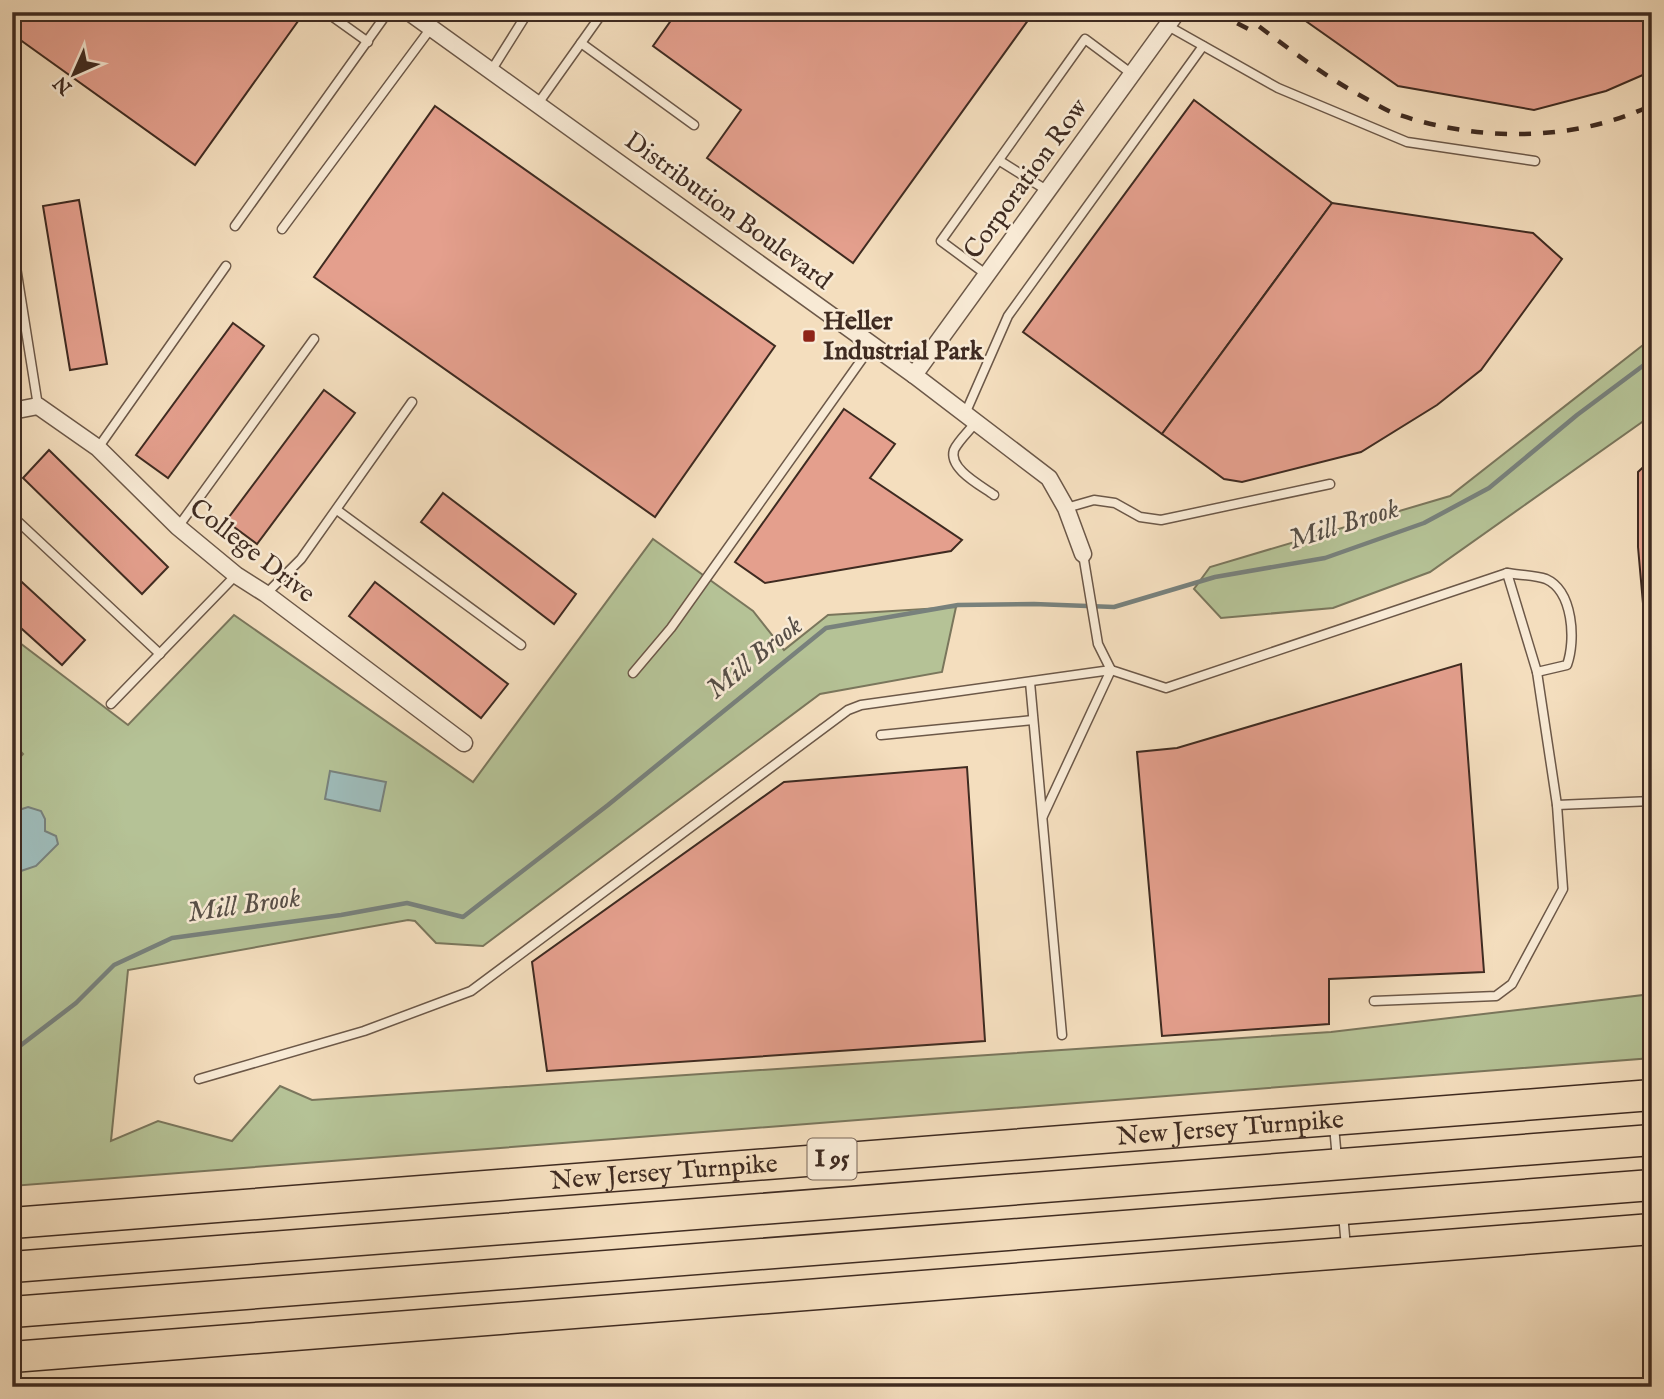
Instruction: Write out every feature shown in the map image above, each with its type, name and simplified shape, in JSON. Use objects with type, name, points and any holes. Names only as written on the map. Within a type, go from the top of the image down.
[{"type":"highway","name":"New Jersey Turnpike","points":[[12,1223],[1652,1095]]},
{"type":"highway","name":"New Jersey Turnpike","points":[[12,1267],[1652,1139]]},
{"type":"highway","points":[[12,1312],[1652,1185]]},
{"type":"highway","points":[[12,1357],[1652,1229]]},
{"type":"street","name":"Distribution Boulevard","points":[[409,12],[914,375],[1049,478],[1066,508],[1083,554]]},
{"type":"street","name":"Corporation Row","points":[[914,375],[1172,19]]},
{"type":"street","points":[[12,411],[38,406]]},
{"type":"street","name":"College Drive","points":[[38,406],[98,449],[178,527],[236,575],[266,594],[464,743]]},
{"type":"lane","points":[[326,12],[368,42]]},
{"type":"lane","points":[[235,226],[388,12]]},
{"type":"lane","points":[[491,71],[527,12]]},
{"type":"lane","points":[[537,105],[603,12]]},
{"type":"lane","points":[[1172,19],[1203,46],[1278,88],[1407,142],[1535,161]]},
{"type":"lane","points":[[282,229],[430,28]]},
{"type":"lane","points":[[987,275],[941,241],[1085,38],[1132,74]]},
{"type":"lane","points":[[581,43],[694,125]]},
{"type":"lane","points":[[994,495],[960,471],[954,460],[954,450],[970,418],[983,369],[1008,316],[1203,46]]},
{"type":"lane","points":[[1000,161],[1048,191]]},
{"type":"lane","points":[[12,242],[38,406]]},
{"type":"lane","points":[[98,449],[226,266]]},
{"type":"lane","points":[[178,527],[314,339]]},
{"type":"lane","points":[[633,673],[671,628],[872,345]]},
{"type":"lane","points":[[266,594],[301,559],[412,402]]},
{"type":"lane","points":[[1066,508],[1094,500],[1115,503],[1140,517],[1161,520],[1330,484]]},
{"type":"lane","points":[[337,510],[521,645]]},
{"type":"lane","points":[[12,516],[160,654]]},
{"type":"lane","points":[[1083,554],[1098,644],[1111,670]]},
{"type":"lane","points":[[1374,1001],[1496,996],[1512,984],[1563,889],[1558,805],[1537,672],[1507,573]]},
{"type":"lane","points":[[199,1079],[364,1031],[471,991],[848,710],[861,705],[1111,670],[1166,688],[1507,573],[1545,579],[1562,592],[1569,607],[1571,653],[1567,665],[1537,672]]},
{"type":"lane","points":[[111,704],[236,575]]},
{"type":"lane","points":[[1042,817],[1111,670]]},
{"type":"lane","points":[[1030,682],[1062,1035]]},
{"type":"lane","points":[[881,735],[1033,720]]},
{"type":"lane","points":[[1558,805],[1652,801]]},
{"type":"lane","points":[[1334,1120],[1337,1164]]},
{"type":"lane","points":[[1342,1209],[1347,1253]]},
{"type":"green space","points":[[1652,338],[1652,415],[1430,572],[1333,608],[1221,618],[1194,589],[1210,567],[1450,496]]},
{"type":"green space","points":[[653,539],[753,611],[784,650],[828,615],[956,607],[942,672],[820,694],[483,946],[436,943],[415,921],[408,920],[128,970],[111,1141],[158,1121],[232,1141],[280,1086],[312,1100],[1331,1032],[1652,994],[1652,1058],[12,1186],[12,766],[23,754],[12,742],[12,637],[128,725],[234,615],[473,782]]},
{"type":"water","points":[[330,771],[386,782],[380,811],[325,799]]},
{"type":"water","points":[[28,807],[41,811],[45,819],[45,831],[56,836],[58,844],[36,866],[21,871],[12,878],[12,815]]},
{"type":"building","points":[[12,12],[294,12],[301,17],[195,165],[12,34]]},
{"type":"building","points":[[677,12],[1034,12],[853,263],[707,158],[741,110],[653,46]]},
{"type":"building","points":[[1293,12],[1652,12],[1652,71],[1606,91],[1534,110],[1398,86]]},
{"type":"building","points":[[1194,100],[1332,203],[1162,434],[1023,332]]},
{"type":"building","points":[[435,106],[775,346],[655,517],[314,277]]},
{"type":"building","points":[[79,200],[107,364],[70,370],[43,206]]},
{"type":"building","points":[[1332,203],[1533,233],[1562,259],[1481,370],[1437,405],[1361,452],[1242,482],[1224,479],[1162,434]]},
{"type":"building","points":[[233,323],[264,346],[168,478],[136,455]]},
{"type":"building","points":[[324,390],[355,413],[257,544],[226,521]]},
{"type":"building","points":[[844,409],[895,444],[870,478],[962,540],[951,551],[765,583],[735,562]]},
{"type":"building","points":[[49,450],[168,567],[142,594],[23,478]]},
{"type":"building","points":[[1652,459],[1652,705],[1638,547],[1638,472]]},
{"type":"building","points":[[443,493],[576,594],[554,624],[421,522]]},
{"type":"building","points":[[12,573],[85,640],[62,665],[12,620]]},
{"type":"building","points":[[375,582],[508,684],[481,718],[349,616]]},
{"type":"building","points":[[1461,664],[1484,972],[1329,979],[1329,1024],[1162,1036],[1137,752],[1177,748]]},
{"type":"building","points":[[967,767],[985,1041],[547,1071],[532,962],[784,782]]},
{"type":"waterway","name":"Mill Brook","points":[[12,1052],[76,1003],[114,965],[172,938],[341,915],[407,903],[463,917],[608,805],[826,628],[958,605],[1114,607],[1215,577],[1325,558],[1424,523],[1489,488],[1577,415],[1652,359]]},
{"type":"railway","points":[[1216,12],[1254,32]]},
{"type":"railway","points":[[1240,12],[1347,88],[1391,112],[1423,122],[1489,133],[1556,132],[1589,126],[1652,105]]},
{"type":"place","name":"Heller Industrial Park","points":[[809,336]]}]
